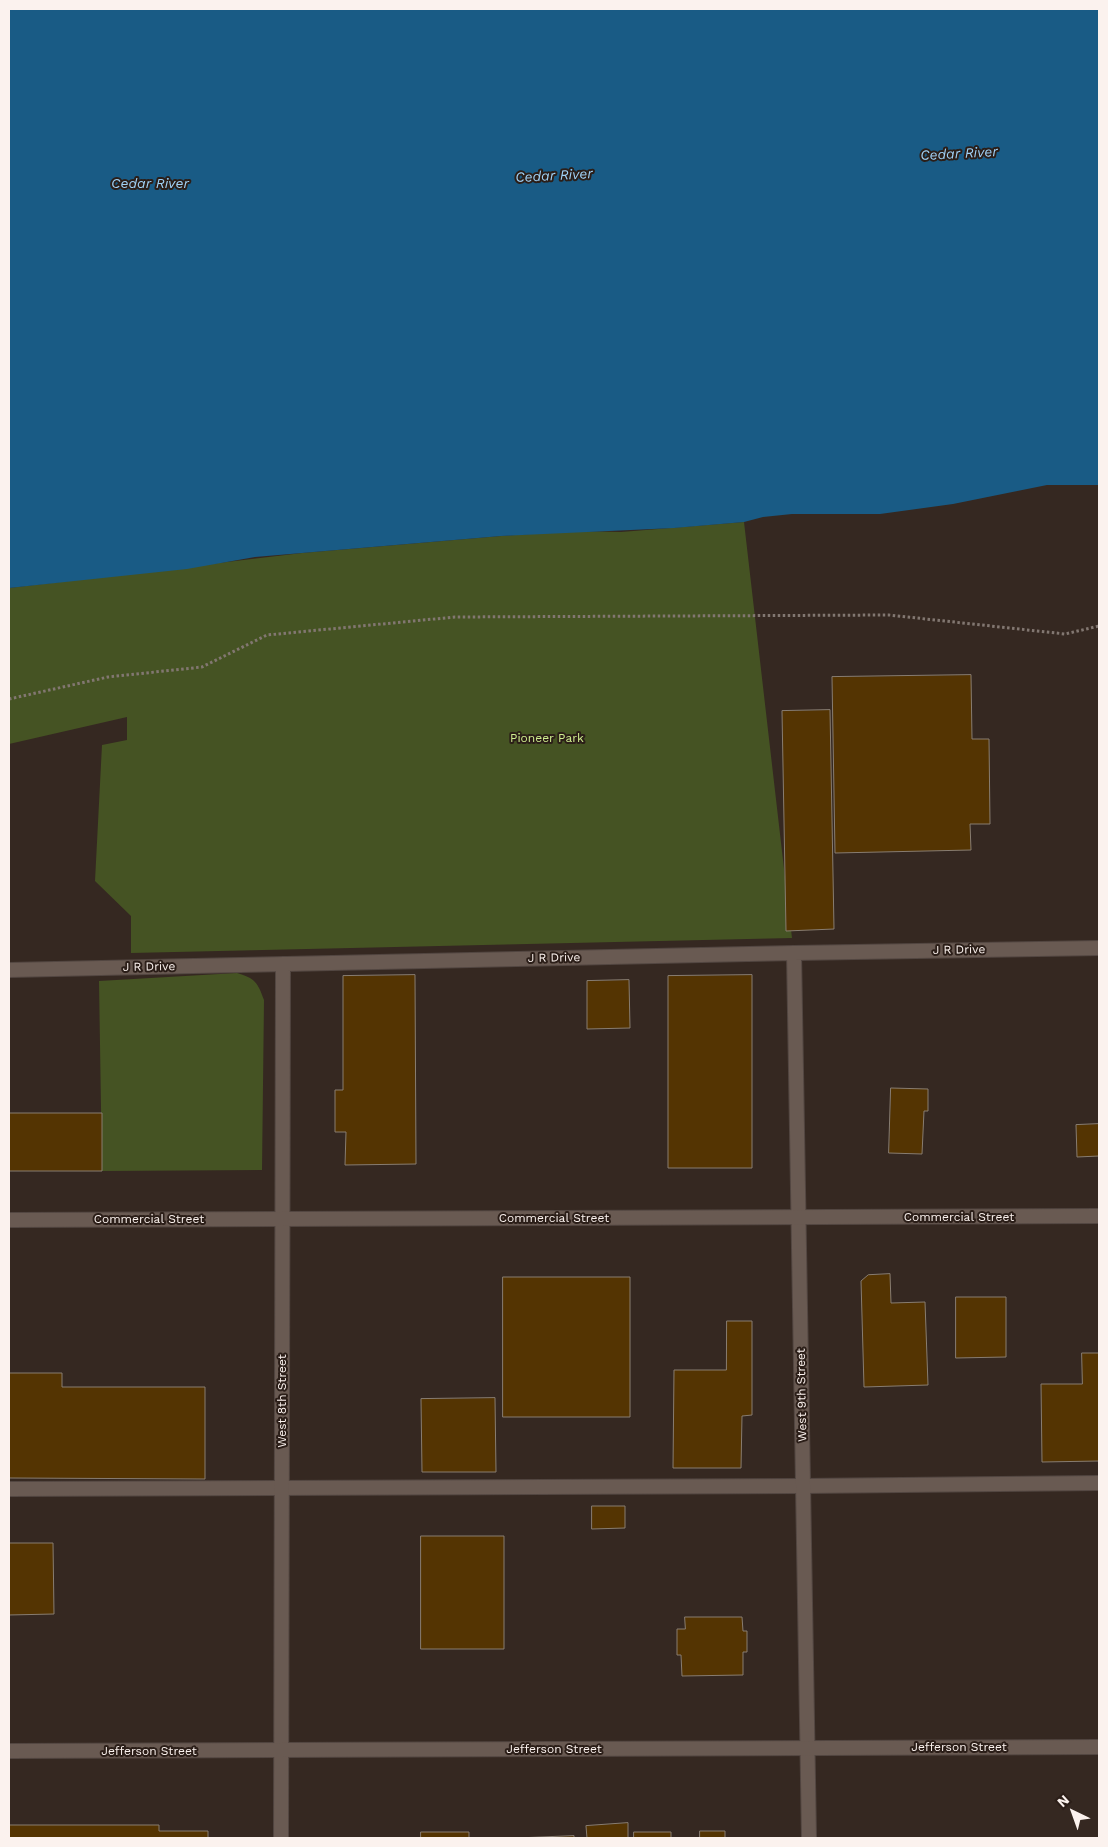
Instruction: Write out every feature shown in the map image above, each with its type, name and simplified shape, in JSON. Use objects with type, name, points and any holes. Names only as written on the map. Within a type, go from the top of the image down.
[{"type":"street","name":"J R Drive","points":[[9,970],[1099,948]]},
{"type":"street","name":"West 9th Street","points":[[794,953],[809,1838]]},
{"type":"street","name":"West 8th Street","points":[[281,1838],[283,964]]},
{"type":"street","name":"Commercial Street","points":[[9,1220],[1099,1216]]},
{"type":"street","points":[[9,1490],[1099,1483]]},
{"type":"street","name":"Jefferson Street","points":[[9,1751],[1099,1747]]},
{"type":"path","points":[[9,699],[108,677],[202,667],[267,635],[455,616],[888,615],[1065,634],[1099,626]]},
{"type":"green space","name":"Pioneer Park","points":[[744,522],[792,938],[131,953],[131,916],[95,881],[102,745],[127,740],[127,717],[9,744],[9,588],[302,553],[501,536],[574,531],[621,532]]},
{"type":"green space","points":[[237,973],[255,982],[264,1000],[262,1170],[102,1171],[99,981]]},
{"type":"water","name":"Cedar River","points":[[9,9],[1099,9],[1099,485],[1047,485],[953,504],[880,514],[792,514],[763,517],[744,522],[674,528],[501,536],[255,557],[187,569],[9,588]]},
{"type":"building","points":[[971,675],[972,739],[989,739],[990,824],[970,824],[971,850],[835,853],[832,677]]},
{"type":"building","points":[[830,710],[834,929],[786,931],[782,711]]},
{"type":"building","points":[[415,975],[416,1164],[345,1165],[346,1132],[335,1132],[335,1090],[343,1090],[343,976]]},
{"type":"building","points":[[752,975],[752,1168],[668,1168],[668,976]]},
{"type":"building","points":[[629,980],[630,1028],[587,1029],[587,981]]},
{"type":"building","points":[[891,1088],[928,1089],[928,1111],[924,1111],[922,1154],[889,1153]]},
{"type":"building","points":[[9,1113],[102,1113],[102,1171],[9,1171]]},
{"type":"building","points":[[1099,1124],[1099,1156],[1077,1157],[1076,1125]]},
{"type":"building","points":[[890,1274],[891,1303],[925,1302],[928,1385],[864,1387],[861,1281],[868,1275]]},
{"type":"building","points":[[503,1277],[630,1277],[630,1417],[503,1417]]},
{"type":"building","points":[[956,1297],[1006,1297],[1006,1357],[956,1358]]},
{"type":"building","points":[[727,1321],[752,1321],[752,1415],[742,1416],[741,1468],[673,1468],[674,1370],[726,1370]]},
{"type":"building","points":[[1082,1353],[1099,1353],[1099,1461],[1042,1462],[1041,1384],[1082,1384]]},
{"type":"building","points":[[9,1373],[62,1373],[62,1387],[205,1387],[205,1479],[9,1478]]},
{"type":"building","points":[[495,1398],[496,1472],[422,1472],[421,1399]]},
{"type":"building","points":[[592,1506],[625,1506],[625,1528],[592,1529]]},
{"type":"building","points":[[421,1536],[504,1536],[504,1649],[421,1649]]},
{"type":"building","points":[[9,1543],[53,1543],[54,1614],[9,1615]]},
{"type":"building","points":[[685,1617],[742,1617],[743,1631],[747,1631],[747,1652],[743,1652],[743,1675],[682,1676],[681,1655],[677,1655],[677,1629],[685,1629]]},
{"type":"building","points":[[628,1823],[628,1838],[587,1838],[586,1826]]},
{"type":"building","points":[[9,1825],[159,1825],[159,1831],[208,1831],[208,1838],[9,1838]]},
{"type":"building","points":[[700,1831],[725,1831],[725,1838],[700,1838]]},
{"type":"building","points":[[421,1832],[469,1832],[469,1838],[421,1838]]},
{"type":"building","points":[[634,1832],[671,1832],[671,1838],[634,1838]]},
{"type":"building","points":[[574,1836],[574,1838],[517,1838]]}]
